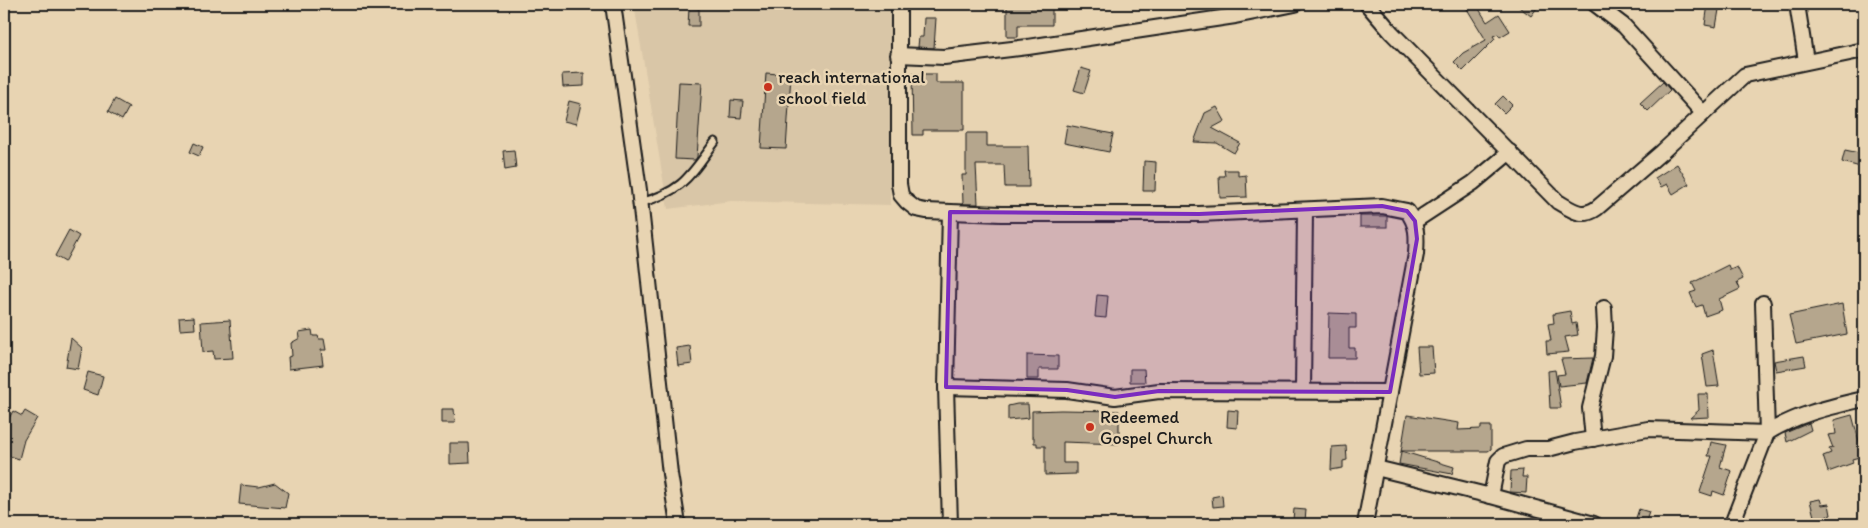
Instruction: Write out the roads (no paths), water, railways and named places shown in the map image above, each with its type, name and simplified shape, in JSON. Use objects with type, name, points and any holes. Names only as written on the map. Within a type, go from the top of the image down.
[{"type":"street","points":[[613,4],[640,203],[670,474],[678,524]]},
{"type":"street","points":[[900,4],[898,55],[899,184],[901,195],[916,209],[950,212],[1199,214],[1305,211],[1382,206],[1407,211],[1415,221],[1416,254],[1365,524]]},
{"type":"street","points":[[898,55],[944,58],[1028,48],[1235,16],[1296,4]]},
{"type":"street","points":[[1367,4],[1392,33],[1558,202],[1576,212],[1587,214],[1662,152],[1745,75],[1864,50]]},
{"type":"street","points":[[1596,4],[1624,26],[1703,113]]},
{"type":"street","points":[[1798,4],[1806,61]]},
{"type":"street","points":[[1415,221],[1473,183],[1510,152]]},
{"type":"street","points":[[1302,391],[1305,211]]},
{"type":"street","points":[[950,212],[946,387],[950,524]]},
{"type":"street","points":[[1732,524],[1767,432],[1763,303]]},
{"type":"street","points":[[1593,439],[1590,408],[1604,343],[1604,308]]},
{"type":"street","points":[[946,387],[1067,390],[1115,397],[1159,391],[1390,392]]},
{"type":"street","points":[[1491,496],[1498,462],[1503,456],[1526,449],[1548,449],[1648,429],[1767,432],[1784,422],[1801,416],[1864,400]]},
{"type":"street","points":[[1376,468],[1594,524]]},
{"type":"lane","points":[[640,203],[666,196],[687,179],[715,142]]},
{"type":"place","name":"reach international school field","points":[[768,87]]},
{"type":"place","name":"Redeemed Gospel Church","points":[[1090,427]]}]
